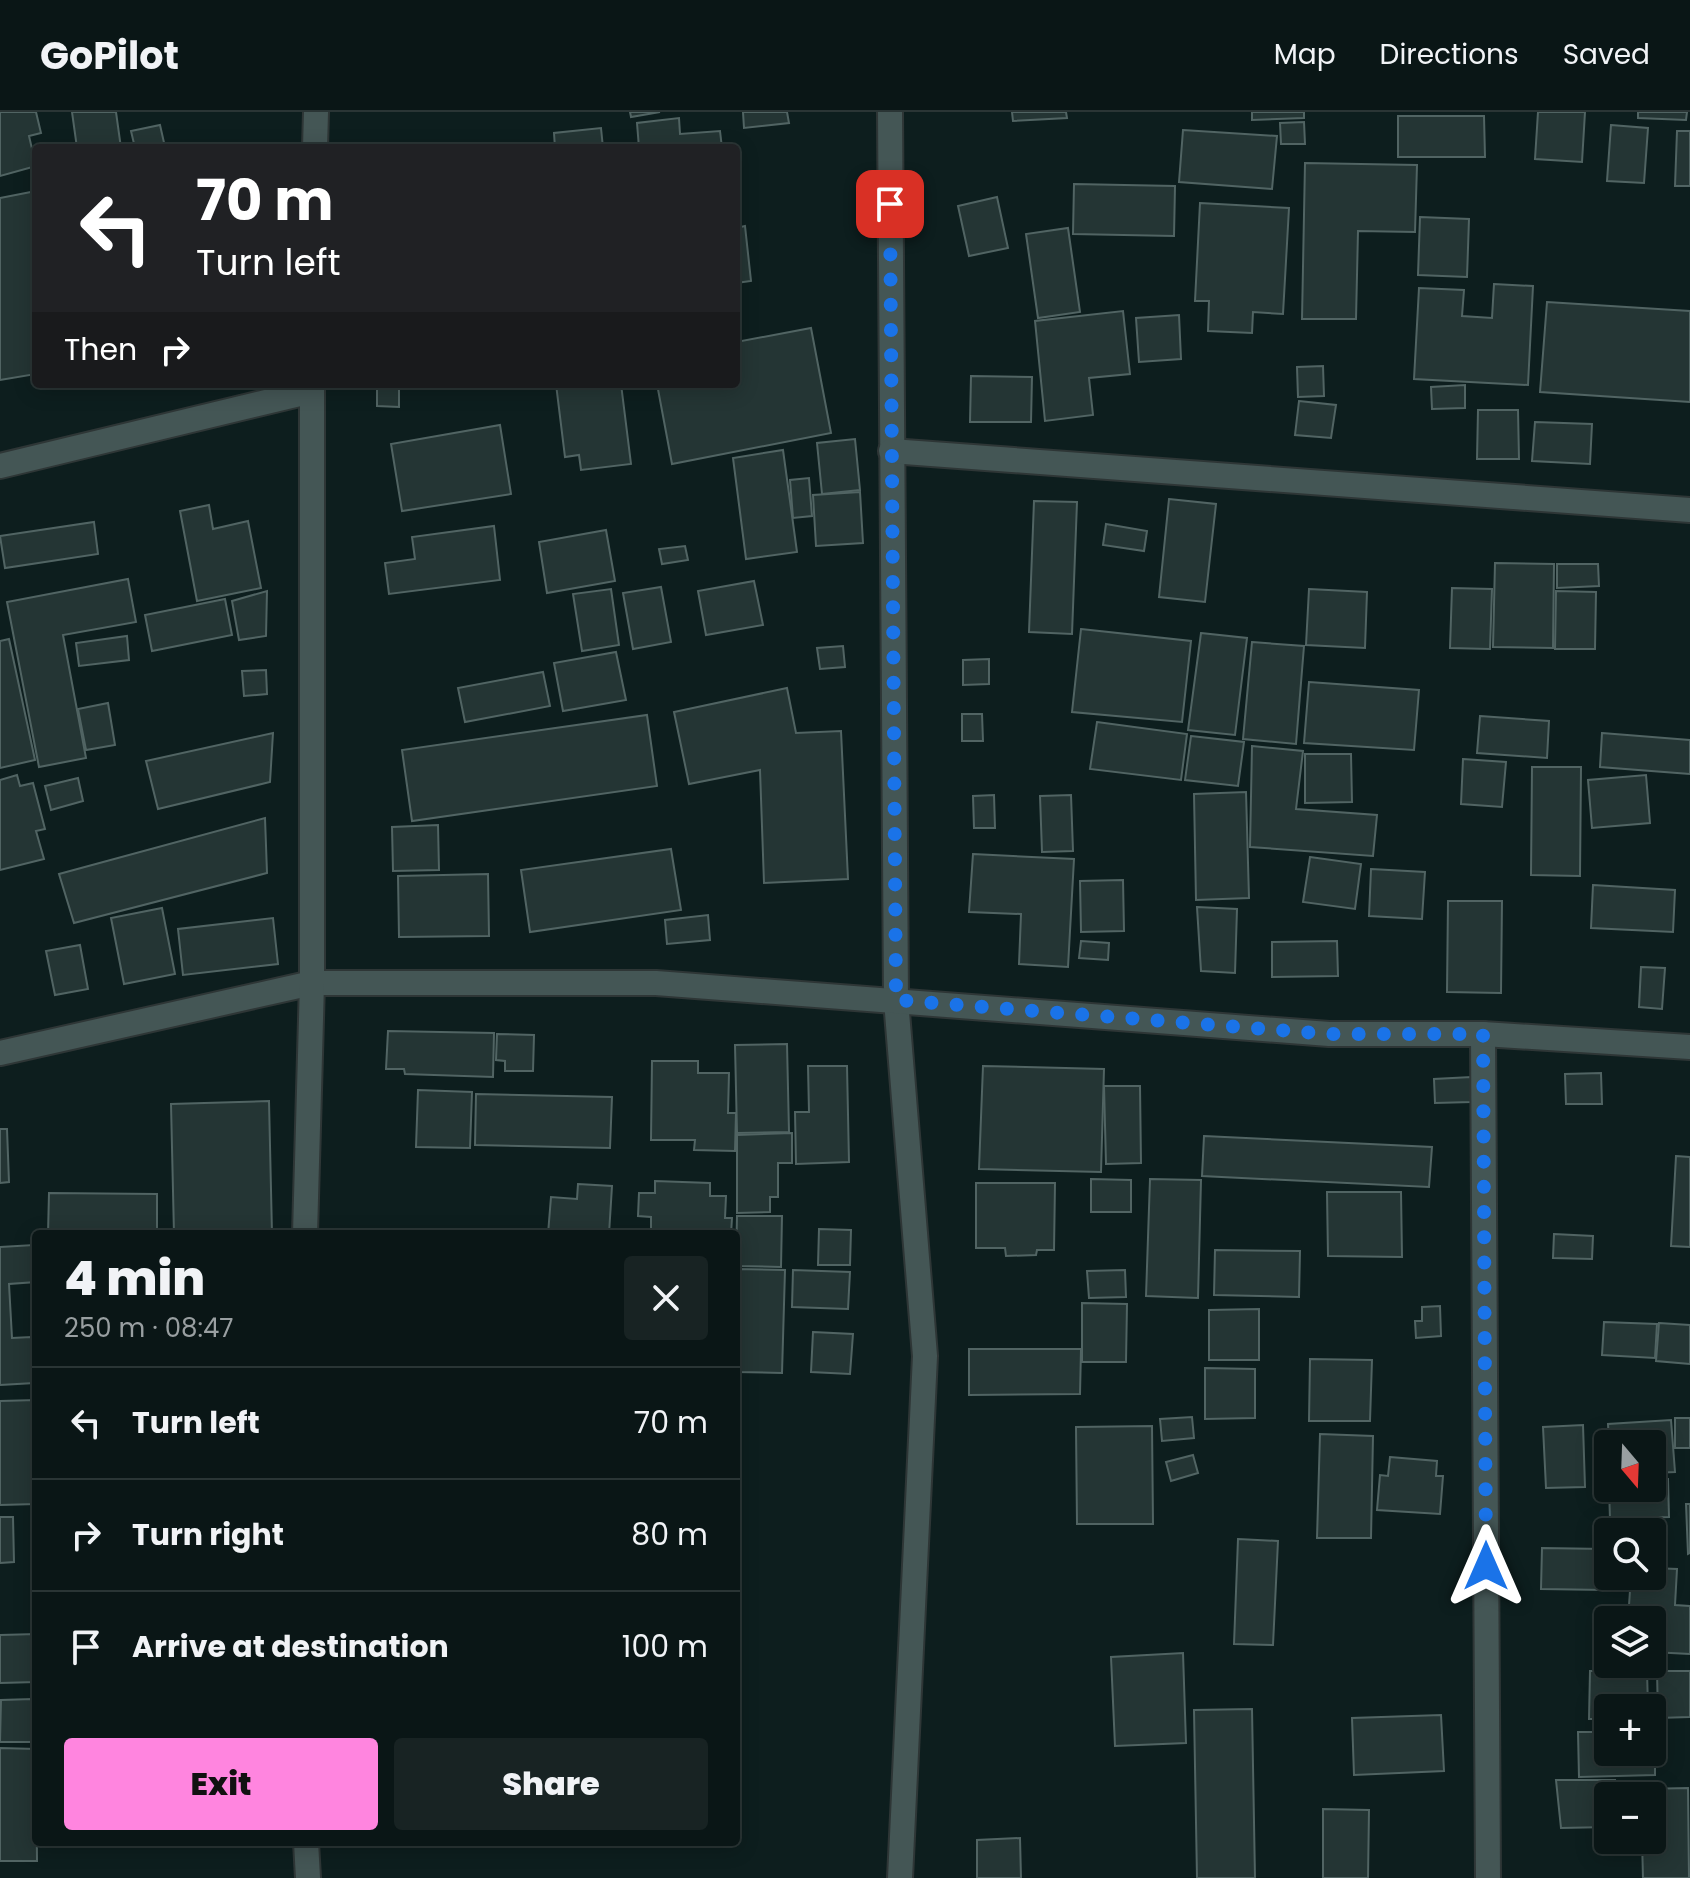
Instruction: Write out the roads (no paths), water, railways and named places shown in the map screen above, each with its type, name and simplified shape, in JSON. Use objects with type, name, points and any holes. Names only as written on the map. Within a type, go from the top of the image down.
[{"type":"street","points":[[315,144],[316,112]]},
{"type":"street","points":[[890,112],[896,1000],[925,1356],[900,1878]]},
{"type":"street","points":[[0,466],[312,388],[312,983],[305,1230]]},
{"type":"street","points":[[891,451],[1690,510]]},
{"type":"street","points":[[0,1053],[312,983],[656,983],[1329,1034],[1483,1034],[1690,1047]]},
{"type":"street","points":[[1483,1034],[1488,1878]]},
{"type":"street","points":[[306,1846],[308,1878]]}]
